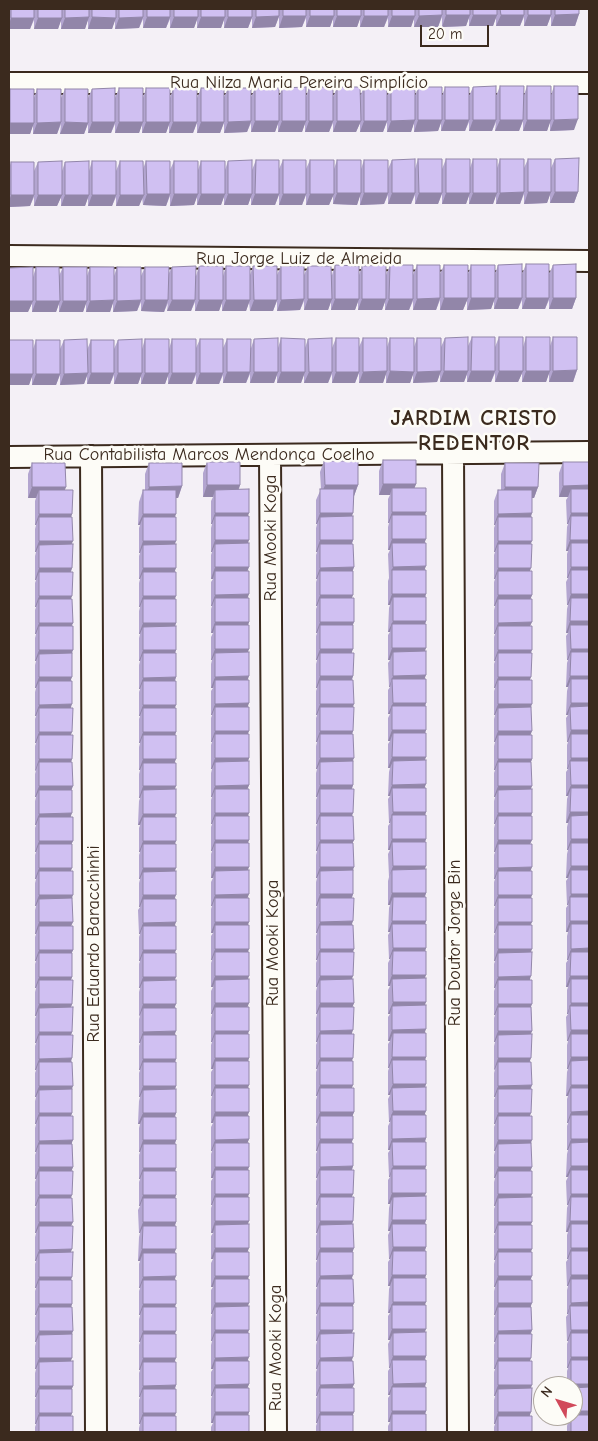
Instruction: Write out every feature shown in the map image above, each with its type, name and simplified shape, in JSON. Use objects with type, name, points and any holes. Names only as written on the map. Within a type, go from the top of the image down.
[{"type":"street","name":"Rua Nilza Maria Pereira Simplício","points":[[9,83],[589,83]]},
{"type":"street","name":"Rua Jorge Luiz de Almeida","points":[[9,256],[589,261]]},
{"type":"street","name":"Rua Contabilista Marcos Mendonça Coelho","points":[[9,457],[589,452]]},
{"type":"street","name":"Rua Doutor Jorge Bin","points":[[453,453],[458,1432]]},
{"type":"street","name":"Rua Mooki Koga","points":[[270,455],[276,1432]]},
{"type":"street","name":"Rua Eduardo Baracchinhi","points":[[91,456],[96,1432]]},
{"type":"building","points":[[11,9],[34,9],[34,18],[11,18]]},
{"type":"building","points":[[38,9],[62,9],[62,18],[38,18]]},
{"type":"building","points":[[65,9],[89,9],[89,17],[65,18]]},
{"type":"building","points":[[92,9],[116,9],[116,18],[92,17]]},
{"type":"building","points":[[119,9],[143,9],[143,17],[119,18]]},
{"type":"building","points":[[147,9],[170,9],[170,17],[147,17]]},
{"type":"building","points":[[174,9],[198,9],[198,17],[174,17]]},
{"type":"building","points":[[201,9],[225,9],[225,17],[201,17]]},
{"type":"building","points":[[228,9],[252,9],[252,17],[228,17]]},
{"type":"building","points":[[256,9],[279,9],[279,16],[256,17]]},
{"type":"building","points":[[283,9],[306,9],[306,16],[283,16]]},
{"type":"building","points":[[310,9],[334,9],[334,16],[310,16]]},
{"type":"building","points":[[337,9],[361,9],[361,16],[337,16]]},
{"type":"building","points":[[364,9],[388,9],[388,16],[364,16]]},
{"type":"building","points":[[392,9],[415,9],[415,16],[392,16]]},
{"type":"building","points":[[419,9],[442,9],[442,15],[419,16]]},
{"type":"building","points":[[446,9],[470,9],[470,15],[446,15]]},
{"type":"building","points":[[473,9],[497,9],[497,15],[473,15]]},
{"type":"building","points":[[500,9],[524,9],[524,15],[501,15]]},
{"type":"building","points":[[528,9],[551,9],[551,15],[528,15]]},
{"type":"building","points":[[555,9],[579,9],[579,14],[555,15]]},
{"type":"building","points":[[496,86],[496,120],[473,120],[473,87]]},
{"type":"building","points":[[500,86],[524,86],[523,120],[500,120]]},
{"type":"building","points":[[527,86],[551,86],[551,120],[527,120]]},
{"type":"building","points":[[554,86],[578,86],[578,119],[554,120]]},
{"type":"building","points":[[306,87],[306,121],[282,121],[282,88]]},
{"type":"building","points":[[309,87],[333,87],[333,121],[309,121]]},
{"type":"building","points":[[337,87],[360,87],[361,121],[337,121]]},
{"type":"building","points":[[364,87],[387,87],[387,121],[364,121]]},
{"type":"building","points":[[391,87],[415,87],[415,120],[391,121]]},
{"type":"building","points":[[418,87],[442,87],[442,120],[418,120]]},
{"type":"building","points":[[445,87],[469,87],[469,120],[445,120]]},
{"type":"building","points":[[115,88],[115,122],[92,122],[92,89]]},
{"type":"building","points":[[119,88],[143,88],[143,122],[119,122]]},
{"type":"building","points":[[146,88],[170,88],[170,122],[146,122]]},
{"type":"building","points":[[173,88],[197,88],[197,122],[173,122]]},
{"type":"building","points":[[201,88],[224,88],[224,122],[201,122]]},
{"type":"building","points":[[228,88],[251,88],[251,121],[228,122]]},
{"type":"building","points":[[255,88],[279,88],[279,121],[255,121]]},
{"type":"building","points":[[10,89],[34,89],[34,123],[10,123]]},
{"type":"building","points":[[37,89],[61,89],[61,122],[37,123]]},
{"type":"building","points":[[65,89],[88,89],[88,123],[65,122]]},
{"type":"building","points":[[579,158],[578,192],[555,192],[555,159]]},
{"type":"building","points":[[415,159],[415,193],[392,193],[392,160]]},
{"type":"building","points":[[418,159],[442,159],[442,193],[419,193]]},
{"type":"building","points":[[446,159],[470,159],[470,193],[446,193]]},
{"type":"building","points":[[473,159],[497,159],[497,193],[473,193]]},
{"type":"building","points":[[500,159],[524,159],[524,192],[500,193]]},
{"type":"building","points":[[528,159],[551,159],[551,192],[528,192]]},
{"type":"building","points":[[252,160],[252,194],[228,194],[228,161]]},
{"type":"building","points":[[256,160],[279,160],[279,194],[255,194]]},
{"type":"building","points":[[283,160],[306,160],[306,194],[283,194]]},
{"type":"building","points":[[310,160],[334,160],[334,194],[310,194]]},
{"type":"building","points":[[337,160],[361,160],[361,193],[337,193]]},
{"type":"building","points":[[364,160],[388,160],[388,193],[364,193]]},
{"type":"building","points":[[62,161],[62,195],[38,195],[38,162]]},
{"type":"building","points":[[89,161],[89,195],[65,195],[65,162]]},
{"type":"building","points":[[92,161],[116,161],[116,195],[92,195]]},
{"type":"building","points":[[120,161],[143,161],[144,195],[120,195]]},
{"type":"building","points":[[146,161],[170,161],[170,194],[147,194]]},
{"type":"building","points":[[174,161],[198,161],[198,194],[174,194]]},
{"type":"building","points":[[201,161],[225,161],[225,194],[201,194]]},
{"type":"building","points":[[11,162],[34,162],[34,195],[11,195]]},
{"type":"building","points":[[522,264],[522,298],[498,298],[498,265]]},
{"type":"building","points":[[526,264],[549,264],[549,298],[526,298]]},
{"type":"building","points":[[576,264],[576,298],[553,298],[553,265]]},
{"type":"building","points":[[335,265],[359,266],[359,299],[335,299]]},
{"type":"building","points":[[386,265],[386,299],[362,299],[362,266]]},
{"type":"building","points":[[390,265],[413,265],[413,299],[389,299]]},
{"type":"building","points":[[417,265],[440,265],[440,298],[417,299]]},
{"type":"building","points":[[444,265],[468,265],[468,298],[444,298]]},
{"type":"building","points":[[471,265],[495,265],[495,298],[471,298]]},
{"type":"building","points":[[196,266],[195,300],[172,300],[172,267]]},
{"type":"building","points":[[199,266],[223,266],[223,300],[199,300]]},
{"type":"building","points":[[226,266],[250,266],[250,300],[226,300]]},
{"type":"building","points":[[253,266],[277,266],[277,300],[254,300]]},
{"type":"building","points":[[281,266],[304,266],[304,299],[281,300]]},
{"type":"building","points":[[308,266],[331,266],[332,299],[308,299]]},
{"type":"building","points":[[33,267],[33,301],[9,301],[9,268]]},
{"type":"building","points":[[36,267],[59,267],[60,301],[36,301]]},
{"type":"building","points":[[63,267],[87,267],[87,301],[63,301]]},
{"type":"building","points":[[90,267],[114,267],[114,300],[90,301]]},
{"type":"building","points":[[117,267],[141,267],[141,300],[117,301]]},
{"type":"building","points":[[145,267],[169,267],[168,300],[145,300]]},
{"type":"building","points":[[468,337],[468,371],[444,371],[445,338]]},
{"type":"building","points":[[472,337],[495,337],[495,371],[471,371]]},
{"type":"building","points":[[499,337],[523,337],[523,371],[499,371]]},
{"type":"building","points":[[526,337],[550,337],[550,371],[526,371]]},
{"type":"building","points":[[553,337],[577,337],[577,370],[553,371]]},
{"type":"building","points":[[278,338],[278,372],[254,372],[254,339]]},
{"type":"building","points":[[281,338],[305,339],[305,372],[281,372]]},
{"type":"building","points":[[332,338],[332,372],[309,372],[308,339]]},
{"type":"building","points":[[336,338],[359,338],[359,372],[336,372]]},
{"type":"building","points":[[363,338],[387,338],[387,371],[363,372]]},
{"type":"building","points":[[390,338],[414,338],[414,372],[390,371]]},
{"type":"building","points":[[417,338],[441,338],[441,371],[417,372]]},
{"type":"building","points":[[87,339],[88,373],[64,374],[64,340]]},
{"type":"building","points":[[142,339],[142,373],[118,373],[118,340]]},
{"type":"building","points":[[145,339],[169,339],[169,373],[145,373]]},
{"type":"building","points":[[172,339],[196,339],[196,373],[172,373]]},
{"type":"building","points":[[200,339],[223,339],[223,373],[200,373]]},
{"type":"building","points":[[227,339],[251,339],[250,372],[227,372]]},
{"type":"building","points":[[9,340],[33,340],[33,374],[9,374]]},
{"type":"building","points":[[36,340],[60,340],[60,374],[36,374]]},
{"type":"building","points":[[91,340],[114,340],[114,373],[91,373]]},
{"type":"building","points":[[383,460],[416,460],[416,484],[383,484]]},
{"type":"building","points":[[324,461],[358,461],[358,485],[325,485]]},
{"type":"building","points":[[207,462],[240,462],[240,485],[207,485]]},
{"type":"building","points":[[563,462],[589,462],[589,485],[563,486]]},
{"type":"building","points":[[32,463],[65,463],[66,487],[32,487]]},
{"type":"building","points":[[149,463],[182,463],[182,486],[149,487]]},
{"type":"building","points":[[505,463],[539,463],[538,487],[505,487]]},
{"type":"building","points":[[392,488],[426,488],[426,512],[392,512]]},
{"type":"building","points":[[249,489],[249,513],[215,513],[215,490]]},
{"type":"building","points":[[320,489],[354,489],[353,513],[320,513]]},
{"type":"building","points":[[571,489],[589,489],[589,513],[571,513]]},
{"type":"building","points":[[39,490],[73,490],[72,514],[39,514]]},
{"type":"building","points":[[143,490],[176,490],[176,514],[143,514]]},
{"type":"building","points":[[498,490],[532,490],[532,513],[498,514]]},
{"type":"building","points":[[392,515],[426,515],[426,539],[392,539]]},
{"type":"building","points":[[215,516],[249,516],[249,540],[215,540]]},
{"type":"building","points":[[353,516],[353,540],[320,540],[320,517]]},
{"type":"building","points":[[571,516],[589,516],[589,540],[570,540]]},
{"type":"building","points":[[39,517],[72,517],[73,541],[39,541]]},
{"type":"building","points":[[143,517],[176,517],[176,541],[143,541]]},
{"type":"building","points":[[498,517],[532,517],[532,541],[498,541]]},
{"type":"building","points":[[249,543],[249,567],[215,567],[215,544]]},
{"type":"building","points":[[392,543],[426,543],[426,566],[393,567]]},
{"type":"building","points":[[571,543],[589,543],[589,567],[571,567]]},
{"type":"building","points":[[73,544],[72,568],[39,568],[39,545]]},
{"type":"building","points":[[176,544],[176,568],[143,568],[143,545]]},
{"type":"building","points":[[320,544],[353,544],[354,567],[320,568]]},
{"type":"building","points":[[498,544],[532,544],[531,568],[498,568]]},
{"type":"building","points":[[392,570],[426,570],[426,594],[392,594]]},
{"type":"building","points":[[571,570],[589,570],[589,594],[571,594]]},
{"type":"building","points":[[215,571],[249,571],[249,594],[215,595]]},
{"type":"building","points":[[320,571],[353,571],[353,595],[320,595]]},
{"type":"building","points":[[498,571],[532,571],[532,595],[498,595]]},
{"type":"building","points":[[39,572],[73,572],[72,596],[39,596]]},
{"type":"building","points":[[143,572],[176,572],[176,596],[143,596]]},
{"type":"building","points":[[393,597],[426,597],[426,621],[393,621]]},
{"type":"building","points":[[215,598],[249,598],[249,622],[215,622]]},
{"type":"building","points":[[320,598],[354,598],[354,622],[320,622]]},
{"type":"building","points":[[571,598],[589,598],[589,621],[570,621]]},
{"type":"building","points":[[39,599],[72,599],[73,623],[39,623]]},
{"type":"building","points":[[143,599],[176,599],[176,623],[143,623]]},
{"type":"building","points":[[498,599],[532,599],[532,622],[498,623]]},
{"type":"building","points":[[392,624],[426,624],[426,648],[392,648]]},
{"type":"building","points":[[215,625],[249,625],[249,649],[215,649]]},
{"type":"building","points":[[320,625],[353,625],[353,649],[320,649]]},
{"type":"building","points":[[570,625],[589,625],[589,649],[571,649]]},
{"type":"building","points":[[39,626],[73,626],[73,650],[39,650]]},
{"type":"building","points":[[176,626],[176,650],[143,650],[143,627]]},
{"type":"building","points":[[498,626],[532,626],[532,650],[498,650]]},
{"type":"building","points":[[426,651],[426,675],[393,676],[393,652]]},
{"type":"building","points":[[249,652],[249,676],[215,677],[215,653]]},
{"type":"building","points":[[571,652],[589,652],[589,676],[570,676]]},
{"type":"building","points":[[72,653],[72,677],[39,677],[39,654]]},
{"type":"building","points":[[143,653],[176,653],[176,677],[143,678]]},
{"type":"building","points":[[320,653],[354,653],[353,676],[320,676]]},
{"type":"building","points":[[498,653],[532,653],[531,677],[498,677]]},
{"type":"building","points":[[392,679],[426,679],[426,703],[393,703]]},
{"type":"building","points":[[571,679],[589,679],[589,703],[571,703]]},
{"type":"building","points":[[215,680],[249,680],[249,703],[215,704]]},
{"type":"building","points":[[320,680],[353,680],[354,704],[320,704]]},
{"type":"building","points":[[498,680],[532,680],[532,704],[498,704]]},
{"type":"building","points":[[39,681],[72,681],[72,704],[39,705]]},
{"type":"building","points":[[143,681],[176,681],[176,705],[143,705]]},
{"type":"building","points":[[392,706],[426,706],[426,730],[392,730]]},
{"type":"building","points":[[589,706],[589,730],[571,730],[570,707]]},
{"type":"building","points":[[215,707],[249,707],[249,731],[215,731]]},
{"type":"building","points":[[320,707],[354,707],[353,731],[320,731]]},
{"type":"building","points":[[531,707],[532,731],[498,731],[498,708]]},
{"type":"building","points":[[39,708],[73,708],[72,732],[39,732]]},
{"type":"building","points":[[143,708],[176,708],[176,732],[143,732]]},
{"type":"building","points":[[393,733],[426,733],[426,757],[392,757]]},
{"type":"building","points":[[215,734],[249,734],[249,758],[215,758]]},
{"type":"building","points":[[320,734],[353,734],[354,758],[320,758]]},
{"type":"building","points":[[571,734],[589,734],[589,758],[571,758]]},
{"type":"building","points":[[39,735],[73,735],[72,759],[39,759]]},
{"type":"building","points":[[143,735],[176,735],[176,759],[143,759]]},
{"type":"building","points":[[498,735],[532,735],[532,759],[498,759]]},
{"type":"building","points":[[426,760],[426,784],[392,785],[393,761]]},
{"type":"building","points":[[249,761],[249,785],[215,786],[215,762]]},
{"type":"building","points":[[353,761],[353,785],[320,785],[320,762]]},
{"type":"building","points":[[570,761],[589,761],[589,785],[571,785]]},
{"type":"building","points":[[39,762],[72,762],[73,786],[39,786]]},
{"type":"building","points":[[498,762],[531,762],[532,786],[498,786]]},
{"type":"building","points":[[143,763],[176,763],[176,786],[143,786]]},
{"type":"building","points":[[392,788],[426,788],[426,812],[393,812]]},
{"type":"building","points":[[571,788],[589,788],[589,812],[570,812]]},
{"type":"building","points":[[176,789],[176,814],[143,814],[143,790]]},
{"type":"building","points":[[215,789],[249,789],[249,813],[215,813]]},
{"type":"building","points":[[320,789],[354,789],[353,813],[320,813]]},
{"type":"building","points":[[532,789],[532,813],[498,813],[498,790]]},
{"type":"building","points":[[39,790],[72,790],[72,813],[39,814]]},
{"type":"building","points":[[392,815],[426,815],[426,839],[392,839]]},
{"type":"building","points":[[589,815],[589,839],[571,839],[571,816]]},
{"type":"building","points":[[215,816],[249,816],[249,840],[215,840]]},
{"type":"building","points":[[320,816],[353,816],[354,840],[320,840]]},
{"type":"building","points":[[498,816],[532,816],[532,840],[498,840]]},
{"type":"building","points":[[39,817],[73,817],[73,841],[39,841]]},
{"type":"building","points":[[143,817],[176,817],[176,841],[143,841]]},
{"type":"building","points":[[392,842],[426,842],[426,866],[393,866]]},
{"type":"building","points":[[215,843],[249,843],[249,867],[215,867]]},
{"type":"building","points":[[320,843],[353,843],[354,867],[320,867]]},
{"type":"building","points":[[571,843],[589,843],[589,866],[571,866]]},
{"type":"building","points":[[39,844],[72,844],[72,868],[39,868]]},
{"type":"building","points":[[143,844],[176,844],[176,868],[143,868]]},
{"type":"building","points":[[498,844],[532,844],[532,867],[498,868]]},
{"type":"building","points":[[426,869],[426,893],[392,893],[392,870]]},
{"type":"building","points":[[249,870],[249,894],[215,895],[215,871]]},
{"type":"building","points":[[353,870],[353,894],[320,894],[320,871]]},
{"type":"building","points":[[571,870],[589,870],[589,894],[571,894]]},
{"type":"building","points":[[39,871],[73,871],[73,895],[39,895]]},
{"type":"building","points":[[176,871],[176,895],[143,895],[143,872]]},
{"type":"building","points":[[498,871],[532,871],[532,895],[498,895]]},
{"type":"building","points":[[393,897],[426,897],[426,921],[392,921]]},
{"type":"building","points":[[570,897],[589,897],[589,921],[570,921]]},
{"type":"building","points":[[72,898],[73,922],[39,922],[39,899]]},
{"type":"building","points":[[215,898],[249,898],[249,922],[215,922]]},
{"type":"building","points":[[320,898],[354,898],[353,921],[320,922]]},
{"type":"building","points":[[498,898],[532,898],[532,922],[498,922]]},
{"type":"building","points":[[143,899],[176,899],[176,922],[143,923]]},
{"type":"building","points":[[392,924],[426,924],[426,948],[393,948]]},
{"type":"building","points":[[571,924],[589,924],[589,948],[571,949]]},
{"type":"building","points":[[215,925],[249,925],[249,949],[215,949]]},
{"type":"building","points":[[320,925],[353,925],[354,949],[320,949]]},
{"type":"building","points":[[498,925],[532,925],[532,949],[498,949]]},
{"type":"building","points":[[39,926],[73,926],[73,950],[39,950]]},
{"type":"building","points":[[143,926],[176,926],[176,950],[143,950]]},
{"type":"building","points":[[393,951],[426,951],[426,975],[392,975]]},
{"type":"building","points":[[215,952],[249,952],[249,976],[215,976]]},
{"type":"building","points":[[320,952],[354,952],[353,976],[320,976]]},
{"type":"building","points":[[532,952],[531,976],[498,977],[498,953]]},
{"type":"building","points":[[571,952],[589,952],[589,976],[570,976]]},
{"type":"building","points":[[39,953],[72,953],[72,977],[39,977]]},
{"type":"building","points":[[143,953],[176,953],[176,977],[143,977]]},
{"type":"building","points":[[426,978],[426,1002],[393,1002],[392,979]]},
{"type":"building","points":[[249,979],[249,1003],[215,1003],[215,980]]},
{"type":"building","points":[[353,979],[354,1003],[320,1003],[320,980]]},
{"type":"building","points":[[571,979],[589,979],[589,1003],[571,1003]]},
{"type":"building","points":[[39,980],[73,980],[72,1004],[39,1004]]},
{"type":"building","points":[[176,980],[176,1004],[143,1004],[143,981]]},
{"type":"building","points":[[498,980],[532,980],[532,1004],[498,1004]]},
{"type":"building","points":[[426,1005],[426,1029],[392,1030],[392,1006]]},
{"type":"building","points":[[570,1006],[589,1006],[589,1030],[571,1030]]},
{"type":"building","points":[[73,1007],[72,1032],[39,1032],[39,1008]]},
{"type":"building","points":[[215,1007],[249,1007],[249,1031],[215,1031]]},
{"type":"building","points":[[320,1007],[354,1007],[353,1030],[320,1031]]},
{"type":"building","points":[[498,1007],[531,1007],[532,1031],[498,1031]]},
{"type":"building","points":[[143,1008],[176,1008],[176,1031],[143,1032]]},
{"type":"building","points":[[393,1033],[426,1033],[426,1057],[392,1057]]},
{"type":"building","points":[[215,1034],[249,1034],[249,1058],[215,1058]]},
{"type":"building","points":[[320,1034],[354,1034],[353,1058],[320,1058]]},
{"type":"building","points":[[532,1034],[531,1058],[498,1058],[498,1035]]},
{"type":"building","points":[[571,1034],[589,1034],[589,1057],[571,1057]]},
{"type":"building","points":[[39,1035],[73,1035],[72,1058],[39,1059]]},
{"type":"building","points":[[143,1035],[176,1035],[176,1059],[143,1059]]},
{"type":"building","points":[[392,1060],[426,1060],[426,1084],[393,1084]]},
{"type":"building","points":[[589,1060],[589,1085],[571,1085],[571,1061]]},
{"type":"building","points":[[215,1061],[249,1061],[249,1085],[215,1085]]},
{"type":"building","points":[[320,1061],[353,1061],[353,1085],[320,1085]]},
{"type":"building","points":[[39,1062],[72,1062],[73,1086],[39,1086]]},
{"type":"building","points":[[143,1062],[176,1062],[176,1086],[143,1086]]},
{"type":"building","points":[[498,1062],[531,1062],[532,1085],[498,1086]]},
{"type":"building","points":[[426,1087],[426,1111],[393,1111],[392,1088]]},
{"type":"building","points":[[215,1088],[249,1088],[249,1112],[215,1112]]},
{"type":"building","points":[[320,1088],[354,1088],[354,1112],[320,1112]]},
{"type":"building","points":[[571,1088],[589,1088],[589,1111],[571,1112]]},
{"type":"building","points":[[72,1089],[72,1113],[39,1113],[39,1090]]},
{"type":"building","points":[[176,1089],[176,1113],[143,1113],[143,1090]]},
{"type":"building","points":[[498,1089],[532,1089],[531,1113],[498,1113]]},
{"type":"building","points":[[392,1115],[426,1115],[426,1138],[392,1139]]},
{"type":"building","points":[[571,1115],[589,1115],[589,1139],[571,1139]]},
{"type":"building","points":[[39,1116],[73,1116],[73,1140],[39,1141]]},
{"type":"building","points":[[215,1116],[249,1116],[249,1139],[215,1140]]},
{"type":"building","points":[[320,1116],[353,1116],[353,1139],[320,1139]]},
{"type":"building","points":[[498,1116],[532,1116],[532,1140],[498,1140]]},
{"type":"building","points":[[143,1117],[176,1117],[176,1140],[143,1140]]},
{"type":"building","points":[[392,1142],[426,1142],[426,1166],[393,1166]]},
{"type":"building","points":[[589,1142],[589,1166],[571,1166],[571,1143]]},
{"type":"building","points":[[215,1143],[249,1143],[249,1167],[215,1167]]},
{"type":"building","points":[[320,1143],[353,1143],[353,1166],[320,1167]]},
{"type":"building","points":[[531,1143],[532,1167],[498,1167],[498,1144]]},
{"type":"building","points":[[39,1144],[72,1144],[73,1167],[39,1167]]},
{"type":"building","points":[[143,1144],[176,1144],[176,1168],[143,1168]]},
{"type":"building","points":[[392,1169],[426,1169],[426,1193],[392,1193]]},
{"type":"building","points":[[215,1170],[249,1170],[249,1194],[215,1194]]},
{"type":"building","points":[[320,1170],[354,1170],[353,1194],[320,1194]]},
{"type":"building","points":[[571,1170],[589,1170],[589,1194],[571,1194]]},
{"type":"building","points":[[39,1171],[73,1171],[72,1195],[39,1195]]},
{"type":"building","points":[[143,1171],[176,1171],[176,1195],[143,1195]]},
{"type":"building","points":[[498,1171],[532,1171],[532,1194],[498,1194]]},
{"type":"building","points":[[426,1196],[426,1220],[392,1220],[393,1197]]},
{"type":"building","points":[[215,1197],[249,1197],[249,1221],[215,1221]]},
{"type":"building","points":[[320,1197],[354,1197],[353,1221],[320,1221]]},
{"type":"building","points":[[532,1197],[532,1222],[498,1222],[498,1198]]},
{"type":"building","points":[[571,1197],[589,1197],[589,1221],[570,1221]]},
{"type":"building","points":[[39,1198],[72,1198],[73,1222],[39,1222]]},
{"type":"building","points":[[143,1198],[176,1198],[176,1222],[143,1222]]},
{"type":"building","points":[[249,1224],[249,1248],[215,1248],[215,1225]]},
{"type":"building","points":[[353,1224],[354,1248],[320,1248],[320,1225]]},
{"type":"building","points":[[392,1224],[426,1224],[426,1247],[393,1247]]},
{"type":"building","points":[[571,1224],[589,1224],[589,1248],[571,1248]]},
{"type":"building","points":[[498,1225],[532,1225],[532,1249],[498,1249]]},
{"type":"building","points":[[39,1226],[73,1226],[72,1249],[39,1250]]},
{"type":"building","points":[[143,1226],[176,1226],[176,1249],[142,1249]]},
{"type":"building","points":[[393,1251],[426,1251],[426,1275],[392,1275]]},
{"type":"building","points":[[571,1251],[589,1251],[589,1275],[571,1275]]},
{"type":"building","points":[[73,1252],[72,1277],[39,1277],[39,1253]]},
{"type":"building","points":[[215,1252],[249,1252],[249,1276],[215,1276]]},
{"type":"building","points":[[320,1252],[353,1252],[353,1275],[320,1276]]},
{"type":"building","points":[[498,1252],[532,1252],[532,1276],[498,1276]]},
{"type":"building","points":[[143,1253],[176,1253],[176,1276],[143,1277]]},
{"type":"building","points":[[393,1278],[426,1278],[426,1302],[393,1302]]},
{"type":"building","points":[[215,1279],[249,1279],[249,1303],[215,1303]]},
{"type":"building","points":[[320,1279],[353,1279],[354,1303],[320,1303]]},
{"type":"building","points":[[571,1279],[589,1279],[589,1302],[571,1303]]},
{"type":"building","points":[[39,1280],[72,1280],[72,1304],[39,1304]]},
{"type":"building","points":[[143,1280],[176,1280],[176,1304],[143,1304]]},
{"type":"building","points":[[498,1280],[532,1280],[532,1303],[498,1303]]},
{"type":"building","points":[[392,1305],[426,1305],[426,1329],[392,1329]]},
{"type":"building","points":[[249,1306],[249,1330],[215,1330],[215,1307]]},
{"type":"building","points":[[320,1306],[353,1306],[353,1330],[320,1330]]},
{"type":"building","points":[[570,1306],[589,1306],[589,1330],[571,1330]]},
{"type":"building","points":[[39,1307],[72,1307],[73,1331],[39,1331]]},
{"type":"building","points":[[143,1307],[176,1307],[176,1331],[143,1331]]},
{"type":"building","points":[[498,1307],[531,1307],[532,1330],[498,1331]]},
{"type":"building","points":[[426,1332],[426,1356],[393,1356],[393,1333]]},
{"type":"building","points":[[215,1333],[249,1333],[249,1357],[215,1358]]},
{"type":"building","points":[[354,1333],[353,1357],[320,1358],[320,1334]]},
{"type":"building","points":[[571,1333],[589,1333],[589,1357],[571,1357]]},
{"type":"building","points":[[72,1334],[72,1358],[39,1358],[39,1335]]},
{"type":"building","points":[[143,1334],[176,1334],[176,1358],[143,1358]]},
{"type":"building","points":[[498,1334],[532,1334],[531,1358],[498,1358]]},
{"type":"building","points":[[392,1360],[426,1360],[426,1383],[393,1384]]},
{"type":"building","points":[[571,1360],[589,1360],[589,1384],[583,1384],[583,1376],[571,1376]]},
{"type":"building","points":[[73,1361],[73,1386],[39,1386],[39,1362]]},
{"type":"building","points":[[215,1361],[249,1361],[249,1384],[215,1385]]},
{"type":"building","points":[[320,1361],[353,1361],[354,1384],[320,1385]]},
{"type":"building","points":[[498,1361],[532,1361],[532,1385],[498,1385]]},
{"type":"building","points":[[143,1362],[176,1362],[176,1385],[143,1386]]},
{"type":"building","points":[[392,1387],[426,1387],[426,1411],[392,1411]]},
{"type":"building","points":[[583,1387],[589,1387],[589,1411],[583,1411]]},
{"type":"building","points":[[215,1388],[249,1388],[249,1412],[215,1412]]},
{"type":"building","points":[[320,1388],[354,1388],[354,1412],[320,1412]]},
{"type":"building","points":[[532,1388],[531,1412],[498,1412],[498,1389]]},
{"type":"building","points":[[39,1389],[72,1389],[72,1413],[39,1413]]},
{"type":"building","points":[[143,1389],[176,1389],[176,1413],[143,1413]]},
{"type":"building","points":[[392,1414],[426,1414],[426,1432],[392,1432]]},
{"type":"building","points":[[215,1415],[249,1415],[249,1432],[215,1432]]},
{"type":"building","points":[[320,1415],[353,1415],[353,1432],[320,1432]]},
{"type":"building","points":[[583,1415],[589,1415],[589,1432],[571,1432],[571,1426],[583,1426]]},
{"type":"building","points":[[39,1416],[73,1416],[73,1432],[39,1432]]},
{"type":"building","points":[[143,1416],[176,1416],[176,1432],[143,1432]]},
{"type":"building","points":[[498,1416],[532,1416],[532,1432],[498,1432]]},
{"type":"district","name":"JARDIM CRISTO REDENTOR","points":[[474,432]]}]
